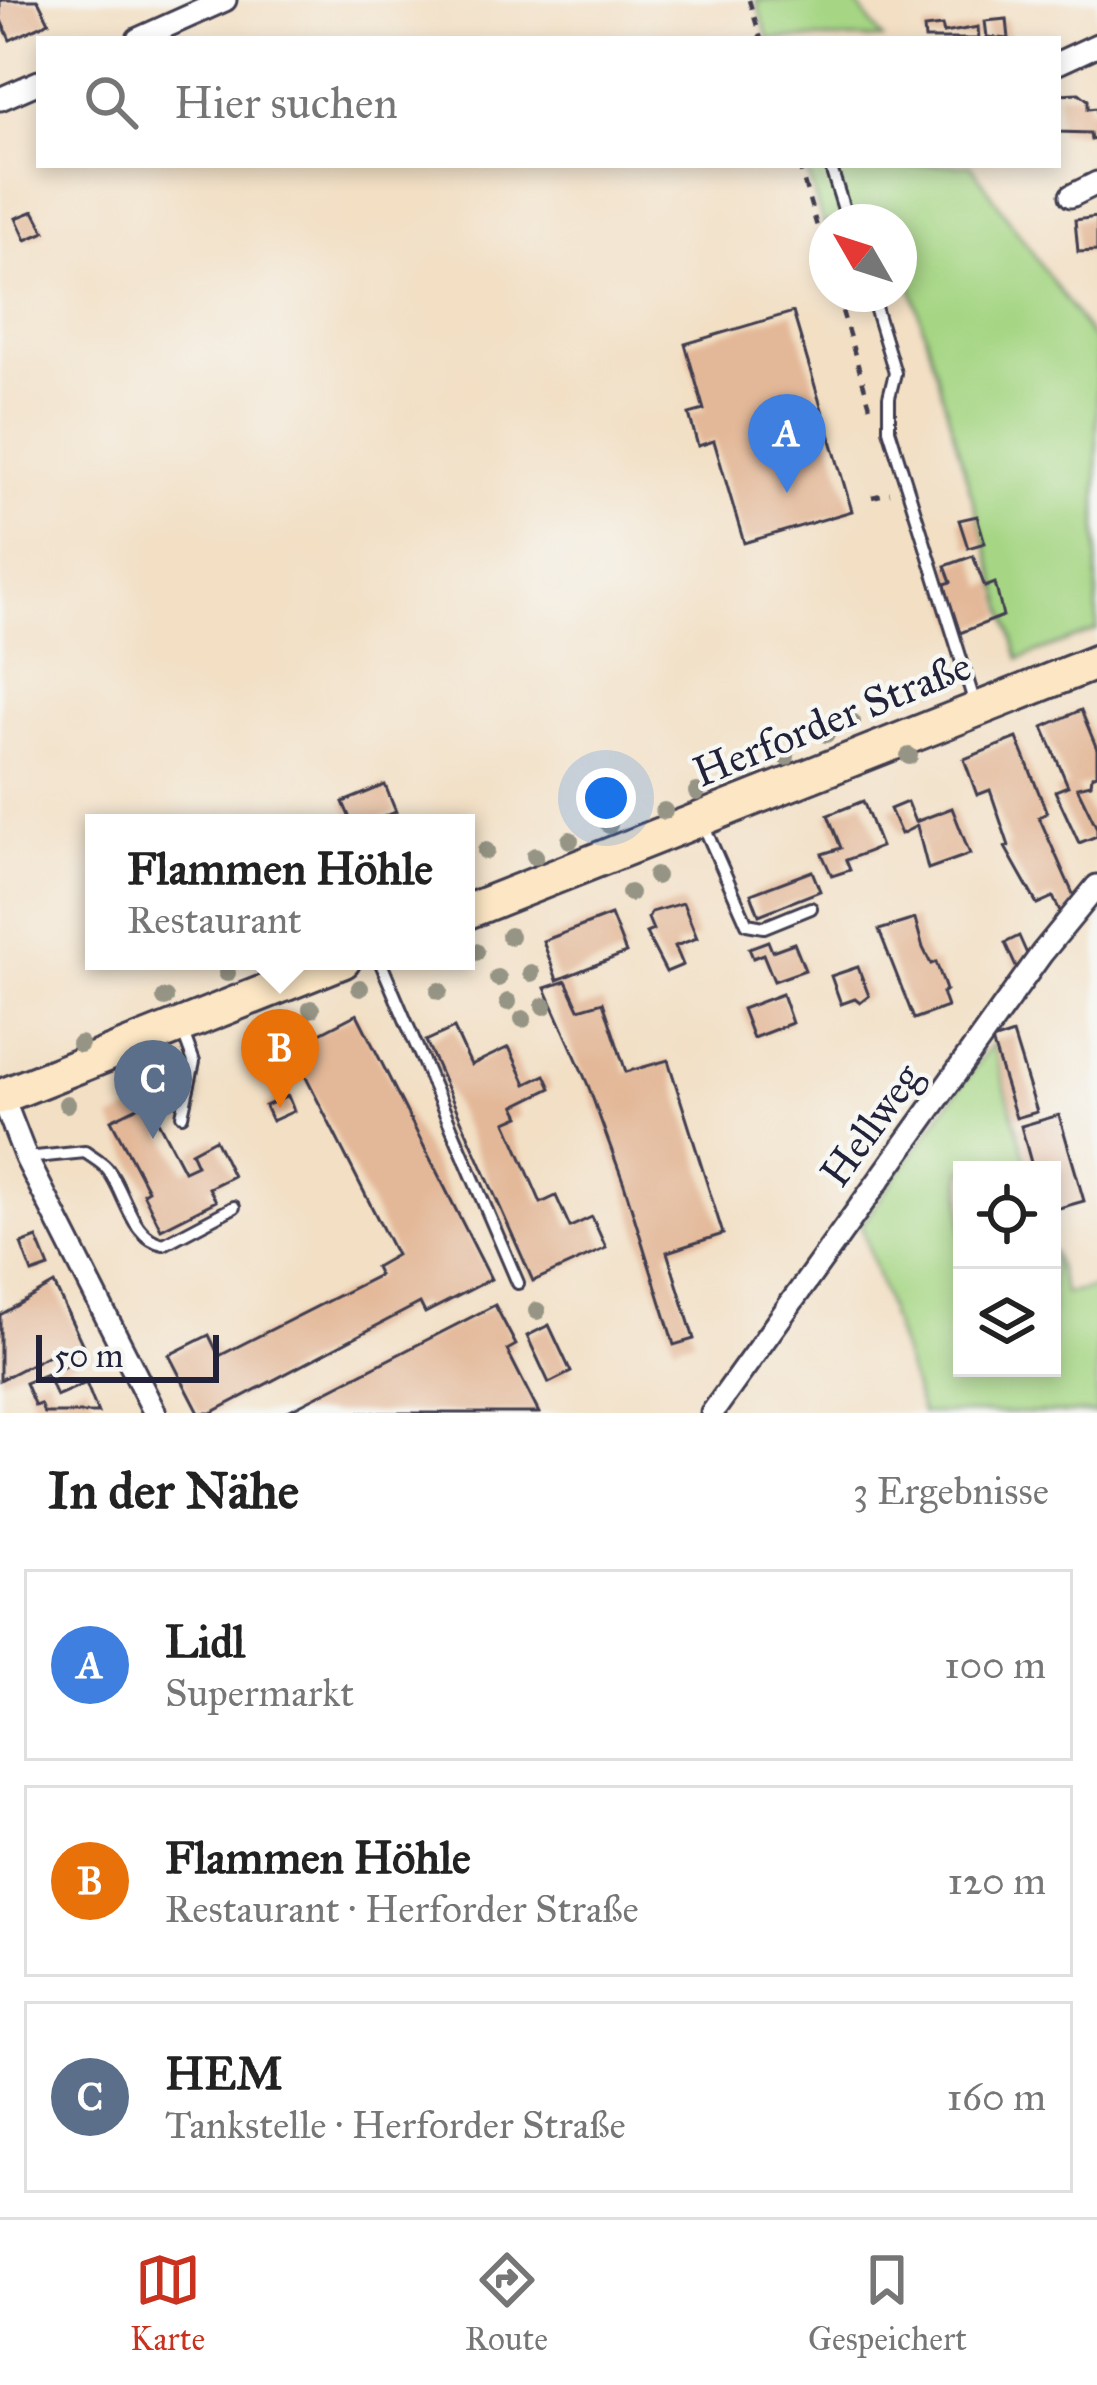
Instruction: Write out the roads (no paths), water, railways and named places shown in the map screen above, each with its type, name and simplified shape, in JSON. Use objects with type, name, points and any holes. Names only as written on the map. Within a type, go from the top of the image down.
[{"type":"main road","name":"Herforder Straße","points":[[475,908],[1097,662]]},
{"type":"main road","points":[[1,1097],[320,970]]},
{"type":"street","points":[[145,36],[225,0]]},
{"type":"street","points":[[1061,62],[1097,45]]},
{"type":"street","points":[[0,99],[36,83]]},
{"type":"street","points":[[1071,196],[1097,183]]},
{"type":"street","name":"Hellweg","points":[[712,1413],[1042,953],[1097,886]]},
{"type":"street","points":[[1,1097],[26,1158],[155,1413]]},
{"type":"lane","points":[[831,168],[842,204]]},
{"type":"lane","points":[[877,312],[896,373],[889,397],[889,429],[977,710]]},
{"type":"lane","points":[[700,819],[747,924],[764,927],[811,908]]},
{"type":"lane","points":[[384,970],[518,1282]]},
{"type":"lane","points":[[181,1025],[194,1062],[182,1115]]},
{"type":"lane","points":[[26,1158],[85,1152],[107,1168],[140,1231],[153,1242],[164,1244],[234,1208]]},
{"type":"place","name":"Lidl","points":[[787,493]]},
{"type":"place","name":"Flammen Höhle","points":[[280,1108]]},
{"type":"place","name":"HEM","points":[[153,1139]]}]
